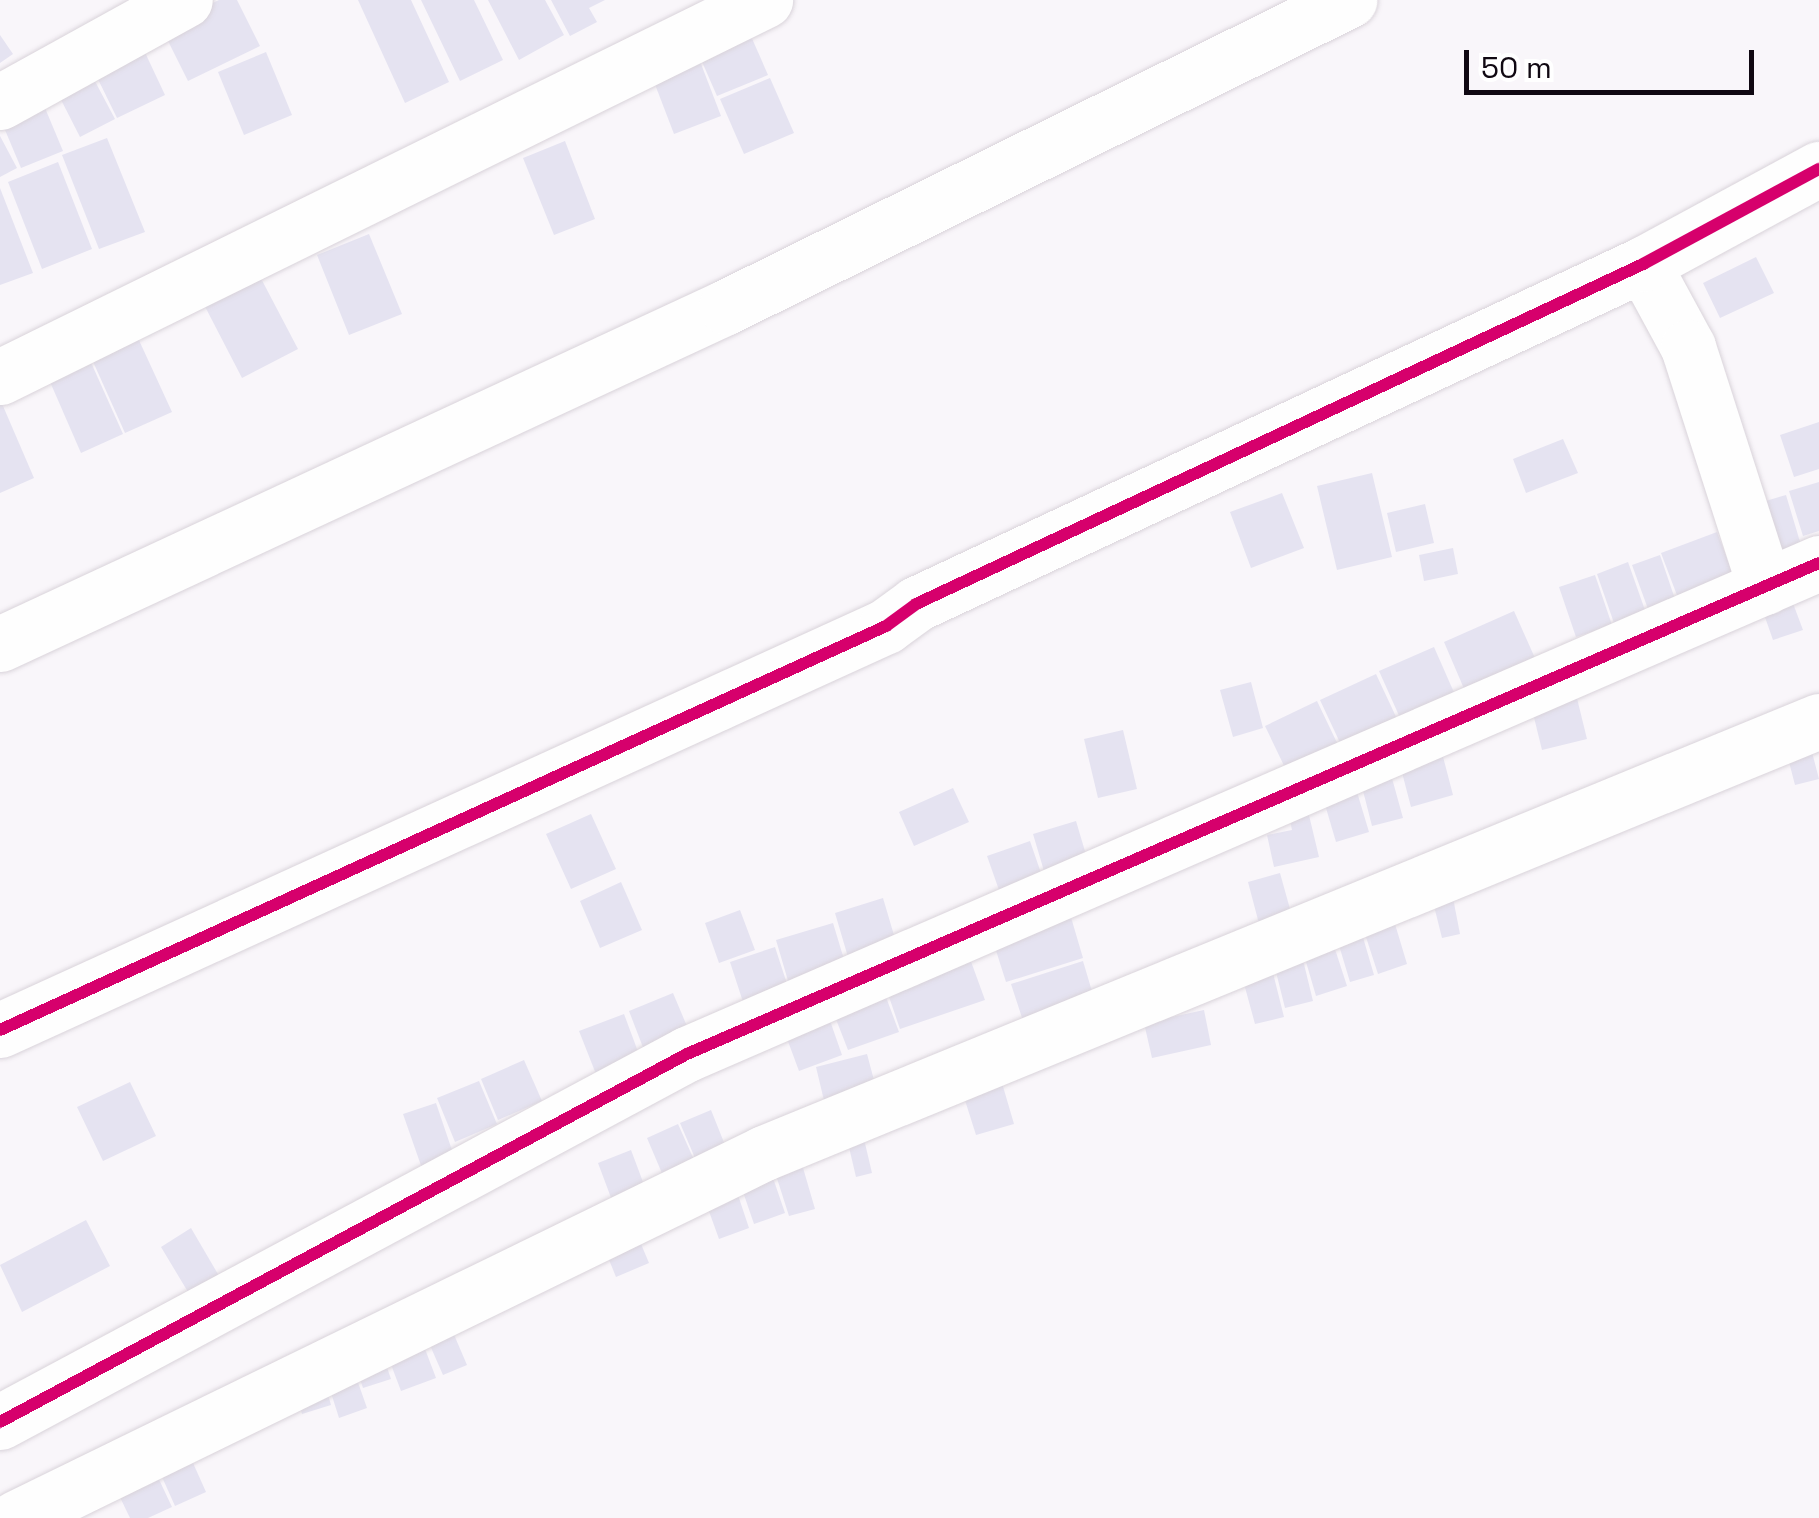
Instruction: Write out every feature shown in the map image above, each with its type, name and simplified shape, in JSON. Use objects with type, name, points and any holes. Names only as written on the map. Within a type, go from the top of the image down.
[{"type":"street","points":[[0,102],[185,0]]},
{"type":"street","points":[[0,377],[765,0]]},
{"type":"street","points":[[0,644],[726,307],[1349,0]]},
{"type":"street","points":[[0,1030],[886,626],[916,604],[1644,264],[1819,169]]},
{"type":"street","points":[[1644,264],[1688,347],[1765,587]]},
{"type":"street","points":[[0,1422],[687,1054],[1819,563]]},
{"type":"street","points":[[16,1518],[764,1152],[1819,721]]},
{"type":"building","points":[[219,0],[237,0],[260,46],[188,81],[161,27]]},
{"type":"building","points":[[358,0],[411,0],[449,82],[405,103]]},
{"type":"building","points":[[421,0],[474,0],[503,60],[460,81]]},
{"type":"building","points":[[488,0],[545,0],[564,35],[519,60]]},
{"type":"building","points":[[551,0],[605,0],[589,8],[597,22],[570,36]]},
{"type":"building","points":[[747,27],[768,75],[717,96],[696,48]]},
{"type":"building","points":[[0,35],[13,54],[0,63]]},
{"type":"building","points":[[141,44],[165,95],[117,118],[92,67]]},
{"type":"building","points":[[266,52],[292,115],[244,135],[218,72]]},
{"type":"building","points":[[698,56],[721,116],[674,134],[651,74]]},
{"type":"building","points":[[89,70],[115,119],[80,137],[55,88]]},
{"type":"building","points":[[770,78],[794,133],[744,154],[720,99]]},
{"type":"building","points":[[40,96],[63,151],[21,168],[0,118]]},
{"type":"building","points":[[0,136],[17,168],[0,177]]},
{"type":"building","points":[[107,138],[145,232],[99,249],[62,155]]},
{"type":"building","points":[[565,141],[595,219],[554,235],[523,158]]},
{"type":"building","points":[[58,162],[92,249],[42,269],[8,182]]},
{"type":"building","points":[[0,188],[33,273],[0,285]]},
{"type":"building","points":[[369,234],[402,314],[349,335],[317,255]]},
{"type":"building","points":[[1756,257],[1774,293],[1720,318],[1703,283]]},
{"type":"building","points":[[255,267],[298,349],[242,378],[199,295]]},
{"type":"building","points":[[132,325],[172,412],[125,433],[86,346]]},
{"type":"building","points":[[85,349],[123,434],[81,453],[44,368]]},
{"type":"building","points":[[0,399],[34,478],[0,493]]},
{"type":"building","points":[[1819,422],[1819,469],[1794,477],[1780,435]]},
{"type":"building","points":[[1563,439],[1578,473],[1526,493],[1513,459]]},
{"type":"building","points":[[1372,473],[1392,557],[1337,570],[1317,486]]},
{"type":"building","points":[[1819,482],[1819,531],[1803,536],[1789,491]]},
{"type":"building","points":[[1282,493],[1304,548],[1251,568],[1230,512]]},
{"type":"building","points":[[1786,495],[1801,545],[1758,558],[1742,508]]},
{"type":"building","points":[[1425,504],[1434,543],[1396,552],[1387,513]]},
{"type":"building","points":[[1717,532],[1734,577],[1678,598],[1661,553]]},
{"type":"building","points":[[1453,548],[1458,574],[1424,581],[1419,555]]},
{"type":"building","points":[[1660,555],[1675,599],[1648,609],[1632,565]]},
{"type":"building","points":[[1628,562],[1646,613],[1614,623],[1597,574]]},
{"type":"building","points":[[1595,575],[1612,625],[1576,637],[1559,587]]},
{"type":"building","points":[[1788,590],[1803,630],[1773,640],[1759,600]]},
{"type":"building","points":[[1514,611],[1539,667],[1468,698],[1444,642]]},
{"type":"building","points":[[1434,647],[1456,697],[1401,720],[1379,671]]},
{"type":"building","points":[[1376,674],[1398,721],[1342,747],[1320,700]]},
{"type":"building","points":[[1251,682],[1263,728],[1233,737],[1220,690]]},
{"type":"building","points":[[1573,682],[1587,739],[1542,750],[1528,693]]},
{"type":"building","points":[[1317,701],[1340,749],[1288,774],[1265,726]]},
{"type":"building","points":[[1123,730],[1137,789],[1098,798],[1084,739]]},
{"type":"building","points":[[1807,733],[1819,779],[1795,785],[1783,739]]},
{"type":"building","points":[[1441,749],[1453,795],[1411,807],[1399,761]]},
{"type":"building","points":[[1390,771],[1403,818],[1372,826],[1360,779]]},
{"type":"building","points":[[1354,782],[1369,832],[1336,842],[1321,791]]},
{"type":"building","points":[[953,788],[969,822],[914,846],[899,812]]},
{"type":"building","points":[[1308,811],[1319,857],[1274,867],[1267,835],[1292,830],[1289,815]]},
{"type":"building","points":[[591,814],[616,869],[571,889],[546,834]]},
{"type":"building","points":[[1076,821],[1087,858],[1044,871],[1033,834]]},
{"type":"building","points":[[1030,841],[1042,876],[999,890],[987,856]]},
{"type":"building","points":[[1280,873],[1295,927],[1262,935],[1248,882]]},
{"type":"building","points":[[621,882],[642,930],[600,948],[580,901]]},
{"type":"building","points":[[883,898],[896,942],[848,957],[835,913]]},
{"type":"building","points":[[1453,898],[1460,934],[1442,938],[1433,902]]},
{"type":"building","points":[[740,910],[755,950],[719,963],[705,923]]},
{"type":"building","points":[[1070,914],[1083,958],[1006,982],[992,938]]},
{"type":"building","points":[[833,923],[846,966],[789,984],[776,940]]},
{"type":"building","points":[[1395,924],[1407,964],[1378,974],[1365,934]]},
{"type":"building","points":[[1362,934],[1374,975],[1350,982],[1338,942]]},
{"type":"building","points":[[1334,946],[1347,986],[1316,996],[1304,955]]},
{"type":"building","points":[[775,947],[789,990],[744,1005],[730,962]]},
{"type":"building","points":[[969,956],[985,1000],[900,1029],[885,985]]},
{"type":"building","points":[[1303,960],[1313,1001],[1285,1008],[1275,968]]},
{"type":"building","points":[[1083,961],[1096,1005],[1025,1027],[1011,984]]},
{"type":"building","points":[[1273,973],[1284,1017],[1255,1024],[1243,980]]},
{"type":"building","points":[[883,989],[899,1032],[848,1050],[832,1009]]},
{"type":"building","points":[[673,993],[689,1031],[644,1050],[629,1011]]},
{"type":"building","points":[[1204,1010],[1211,1045],[1152,1058],[1144,1023]]},
{"type":"building","points":[[827,1012],[842,1055],[799,1071],[783,1028]]},
{"type":"building","points":[[624,1014],[640,1057],[596,1074],[579,1031]]},
{"type":"building","points":[[867,1054],[879,1099],[827,1113],[816,1067]]},
{"type":"building","points":[[524,1060],[542,1101],[498,1120],[481,1079]]},
{"type":"building","points":[[479,1081],[497,1124],[455,1142],[437,1098]]},
{"type":"building","points":[[130,1082],[156,1136],[103,1161],[77,1107]]},
{"type":"building","points":[[1002,1083],[1014,1124],[976,1135],[963,1094]]},
{"type":"building","points":[[436,1103],[457,1165],[425,1177],[403,1114]]},
{"type":"building","points":[[711,1110],[731,1160],[701,1172],[680,1123]]},
{"type":"building","points":[[678,1124],[699,1171],[667,1185],[647,1138]]},
{"type":"building","points":[[864,1139],[872,1173],[856,1177],[848,1143]]},
{"type":"building","points":[[631,1150],[646,1190],[613,1203],[598,1163]]},
{"type":"building","points":[[801,1161],[815,1209],[789,1216],[774,1169]]},
{"type":"building","points":[[772,1175],[785,1213],[754,1224],[741,1186]]},
{"type":"building","points":[[737,1192],[749,1228],[719,1239],[706,1203]]},
{"type":"building","points":[[86,1220],[110,1266],[22,1312],[0,1265]]},
{"type":"building","points":[[191,1228],[222,1281],[188,1292],[161,1247]]},
{"type":"building","points":[[636,1232],[649,1263],[616,1277],[603,1245]]},
{"type":"building","points":[[446,1316],[467,1365],[443,1375],[422,1327]]},
{"type":"building","points":[[419,1333],[436,1378],[401,1391],[384,1346]]},
{"type":"building","points":[[384,1359],[391,1379],[363,1388],[356,1367]]},
{"type":"building","points":[[354,1371],[367,1408],[339,1418],[327,1380]]},
{"type":"building","points":[[323,1377],[331,1405],[302,1414],[294,1386]]},
{"type":"building","points":[[189,1454],[206,1492],[175,1506],[158,1468]]},
{"type":"building","points":[[155,1471],[172,1507],[148,1518],[130,1518],[116,1489]]},
{"type":"cycle path","points":[[0,1030],[886,626],[916,604],[1643,264],[1819,169]]},
{"type":"cycle path","points":[[0,1422],[687,1054],[1819,563]]}]
